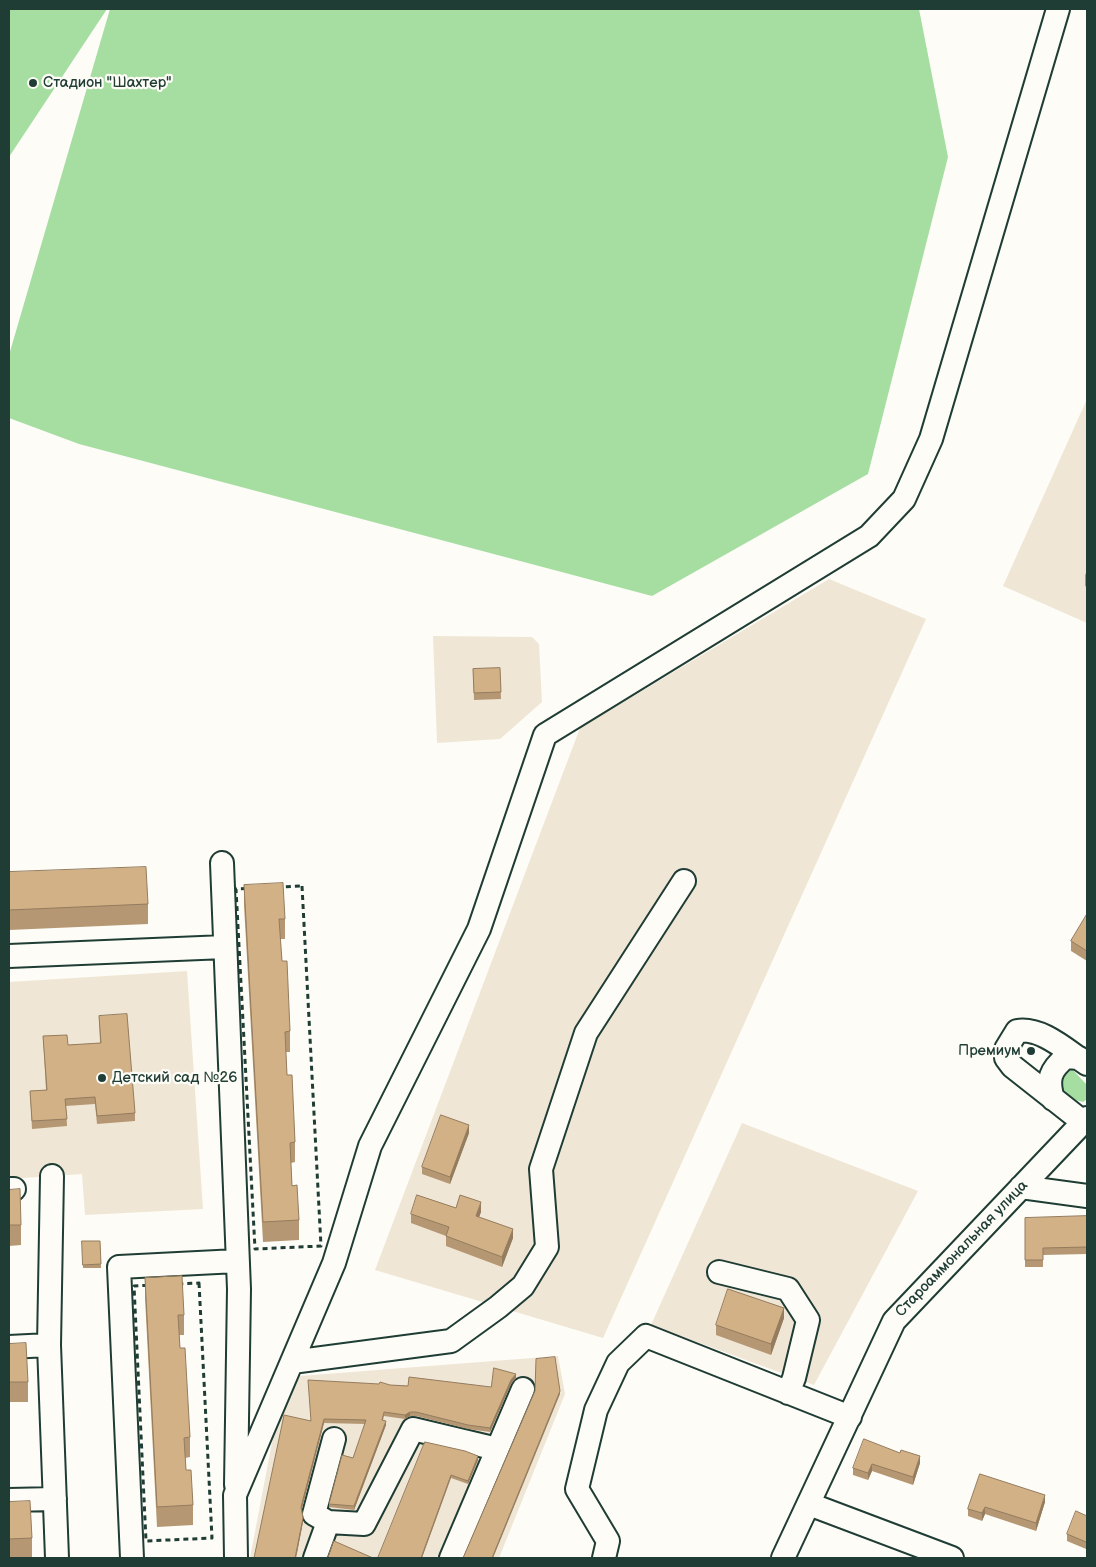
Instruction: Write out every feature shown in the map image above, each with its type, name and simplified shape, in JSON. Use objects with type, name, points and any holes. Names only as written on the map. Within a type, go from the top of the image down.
[{"type":"street","points":[[235,1495],[334,1263],[370,1146],[479,929],[545,735],[869,536],[904,499],[931,439],[1058,9]]},
{"type":"street","points":[[222,864],[225,947],[246,1255],[238,1289],[236,1558]]},
{"type":"street","points":[[292,1362],[451,1341],[498,1308],[523,1286],[547,1247],[541,1169],[586,1033],[684,881]]},
{"type":"street","points":[[9,956],[225,947]]},
{"type":"street","points":[[1083,1061],[1038,1032],[1025,1030],[1017,1031],[1010,1040],[1006,1050],[1006,1058],[1012,1066],[1053,1099],[1085,1120]]},
{"type":"street","points":[[1053,1099],[1050,1078],[1057,1065],[1066,1057],[1083,1061]]},
{"type":"street","name":"Староаммональная улица","points":[[783,1558],[894,1321],[1085,1120]]},
{"type":"street","points":[[52,1176],[49,1345],[57,1558]]},
{"type":"street","points":[[1021,1187],[1087,1196]]},
{"type":"street","points":[[132,1558],[119,1267],[246,1255]]},
{"type":"street","points":[[719,1272],[788,1289],[808,1320],[794,1378],[788,1393]]},
{"type":"street","points":[[604,1558],[608,1541],[578,1489],[596,1410],[618,1363],[646,1336],[850,1417]]},
{"type":"street","points":[[9,1347],[49,1345]]},
{"type":"street","points":[[451,1558],[523,1389]]},
{"type":"street","points":[[334,1439],[314,1514],[328,1522],[364,1524],[413,1429],[497,1449]]},
{"type":"street","points":[[9,1500],[55,1499]]},
{"type":"street","points":[[809,1504],[952,1558]]},
{"type":"street","points":[[315,1558],[328,1522]]},
{"type":"path","points":[[302,886],[321,1246],[246,1255],[236,889],[302,886]]},
{"type":"path","points":[[199,1283],[212,1538],[146,1541],[134,1286],[199,1283]]},
{"type":"shaded area","points":[[1087,399],[1087,623],[1003,586]]},
{"type":"shaded area","points":[[829,579],[926,619],[603,1338],[375,1270],[580,728]]},
{"type":"shaded area","points":[[433,636],[532,637],[539,644],[542,702],[500,739],[437,743]]},
{"type":"shaded area","name":"Детский сад №26","points":[[187,971],[203,1209],[85,1215],[82,1174],[9,1179],[9,982]]},
{"type":"shaded area","points":[[742,1123],[918,1191],[814,1385],[651,1325]]},
{"type":"shaded area","points":[[558,1356],[565,1394],[499,1558],[250,1558],[277,1416],[300,1376]]},
{"type":"green space","name":"Стадион \"Шахтер\"","points":[[9,9],[107,9],[9,157]]},
{"type":"green space","points":[[110,9],[919,9],[948,157],[868,474],[652,596],[79,444],[9,418],[9,355]]},
{"type":"green space","points":[[1065,1070],[1073,1070],[1087,1085],[1086,1100],[1083,1102],[1072,1098],[1064,1090],[1061,1081]]},
{"type":"building","points":[[500,668],[501,692],[474,693],[473,669]]},
{"type":"building","points":[[146,867],[148,904],[9,910],[9,872]]},
{"type":"building","points":[[283,883],[285,919],[279,919],[282,961],[287,961],[290,1031],[285,1032],[287,1075],[292,1075],[295,1142],[290,1143],[292,1186],[297,1185],[299,1220],[263,1222],[244,885]]},
{"type":"building","points":[[1087,914],[1087,951],[1071,941]]},
{"type":"building","points":[[127,1014],[135,1113],[97,1116],[95,1097],[65,1099],[67,1119],[32,1121],[30,1091],[47,1090],[43,1036],[67,1035],[68,1045],[101,1043],[99,1016]]},
{"type":"building","points":[[441,1115],[469,1125],[450,1177],[422,1167]]},
{"type":"building","points":[[20,1189],[21,1225],[9,1225],[9,1190]]},
{"type":"building","points":[[417,1195],[456,1208],[460,1195],[481,1202],[476,1216],[513,1229],[502,1257],[446,1236],[449,1227],[411,1214]]},
{"type":"building","points":[[1087,1216],[1087,1247],[1043,1248],[1043,1260],[1025,1260],[1025,1218]]},
{"type":"building","points":[[82,1241],[100,1241],[101,1264],[83,1265]]},
{"type":"building","points":[[182,1276],[184,1315],[178,1315],[180,1348],[185,1348],[190,1437],[184,1438],[186,1470],[191,1470],[193,1505],[157,1507],[145,1278]]},
{"type":"building","points":[[728,1289],[784,1308],[771,1344],[716,1325]]},
{"type":"building","points":[[26,1343],[28,1382],[9,1382],[9,1344]]},
{"type":"building","points":[[555,1357],[560,1391],[492,1558],[463,1558],[535,1391],[536,1359]]},
{"type":"building","points":[[494,1368],[516,1374],[511,1380],[490,1428],[468,1425],[416,1412],[410,1412],[405,1415],[384,1412],[382,1420],[386,1421],[354,1506],[329,1504],[342,1455],[353,1458],[366,1420],[324,1419],[301,1507],[303,1518],[295,1558],[254,1558],[284,1415],[311,1421],[308,1380],[379,1384],[380,1382],[390,1385],[408,1386],[409,1377],[491,1387]]},
{"type":"building","points":[[864,1439],[900,1453],[901,1450],[920,1456],[913,1477],[872,1464],[868,1473],[853,1468]]},
{"type":"building","points":[[425,1442],[465,1451],[478,1456],[468,1481],[451,1475],[421,1558],[378,1558]]},
{"type":"building","points":[[980,1474],[1045,1495],[1036,1523],[985,1507],[982,1513],[968,1509]]},
{"type":"building","points":[[30,1501],[32,1538],[9,1539],[9,1502]]},
{"type":"building","points":[[1076,1511],[1087,1516],[1086,1542],[1067,1534]]},
{"type":"building","points":[[334,1541],[373,1558],[328,1558]]},
{"type":"place","name":"Стадион \"Шахтер\"","points":[[33,83]]},
{"type":"place","name":"Премиум","points":[[1031,1051]]},
{"type":"place","name":"Детский сад №26","points":[[102,1078]]}]
